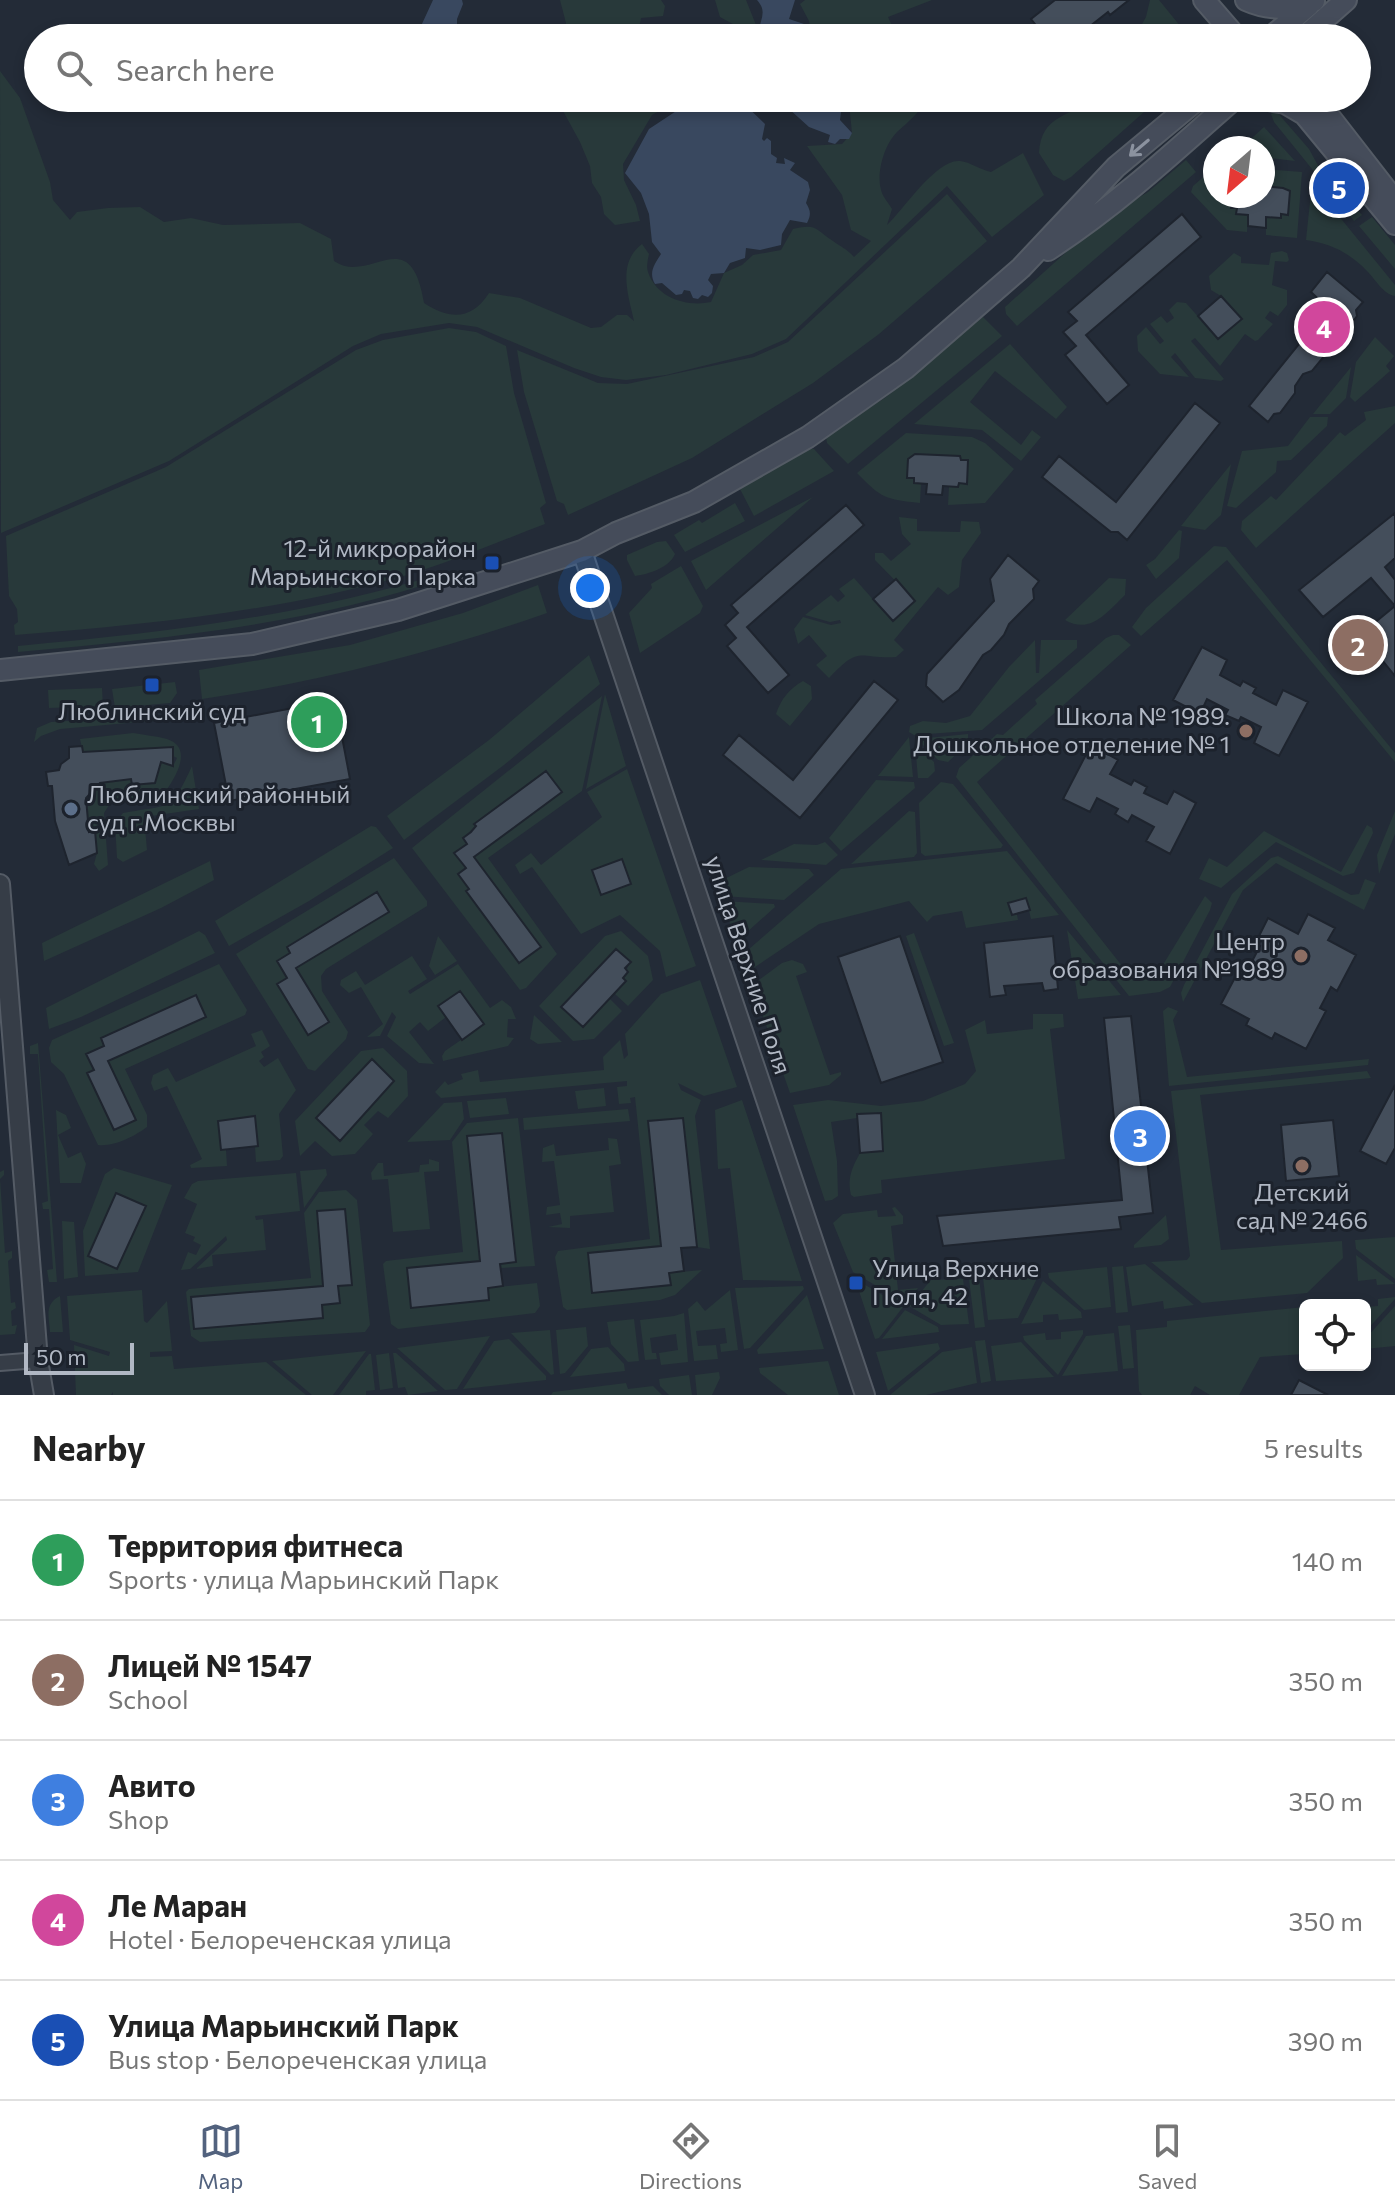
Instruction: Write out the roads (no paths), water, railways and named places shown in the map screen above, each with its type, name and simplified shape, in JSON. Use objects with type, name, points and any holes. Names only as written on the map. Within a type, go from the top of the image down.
[{"type":"main road","points":[[1204,0],[1219,24]]},
{"type":"main road","points":[[1244,0],[1275,9],[1318,7],[1346,0]]},
{"type":"main road","points":[[1244,0],[1261,24]]},
{"type":"main road","points":[[1292,24],[1318,7]]},
{"type":"main road","points":[[0,670],[252,644],[398,610],[582,551],[616,533],[694,502],[808,437],[906,368],[1021,268],[1116,167],[1182,112]]},
{"type":"main road","points":[[1021,268],[1093,221],[1219,112]]},
{"type":"main road","points":[[1315,112],[1395,201]]},
{"type":"main road","points":[[1315,112],[1395,224]]},
{"type":"street","name":"улица Верхние Поля","points":[[582,551],[865,1395]]},
{"type":"street","points":[[0,884],[38,1360],[44,1395]]},
{"type":"street","points":[[0,1363],[38,1360]]},
{"type":"water","points":[[433,0],[462,0],[457,24],[422,24]]},
{"type":"water","points":[[757,0],[795,0],[789,19],[804,24],[760,24],[763,11]]},
{"type":"water","points":[[675,112],[753,112],[765,124],[762,139],[771,141],[771,154],[777,158],[776,163],[785,164],[784,158],[795,163],[790,170],[808,182],[810,190],[806,203],[810,213],[807,223],[790,220],[782,234],[781,245],[760,250],[746,248],[745,258],[730,263],[724,273],[711,274],[708,280],[713,286],[708,297],[693,298],[690,291],[684,290],[676,295],[662,283],[655,284],[652,272],[661,254],[652,242],[649,214],[641,193],[625,173],[649,129]]},
{"type":"water","points":[[792,112],[841,112],[840,120],[852,133],[849,139],[840,139],[835,144],[828,142],[830,135],[809,127]]},
{"type":"place","name":"Улица Марьинский Парк","points":[[1339,188]]},
{"type":"place","name":"Ле Маран","points":[[1324,327]]},
{"type":"place","name":"12-й микрорайон Марьинского Парка","points":[[492,563]]},
{"type":"place","name":"Лицей № 1547","points":[[1358,645]]},
{"type":"place","name":"Люблинский суд","points":[[152,685]]},
{"type":"place","name":"Территория фитнеса","points":[[317,722]]},
{"type":"place","name":"Школа № 1989. Дошкольное отделение № 1","points":[[1246,731]]},
{"type":"place","name":"Люблинский районный суд г.Москвы","points":[[71,809]]},
{"type":"place","name":"Центр образования №1989","points":[[1301,956]]},
{"type":"place","name":"Авито","points":[[1140,1136]]},
{"type":"place","name":"Детский сад № 2466","points":[[1302,1166]]},
{"type":"place","name":"Улица Верхние Поля, 42","points":[[856,1283]]}]
